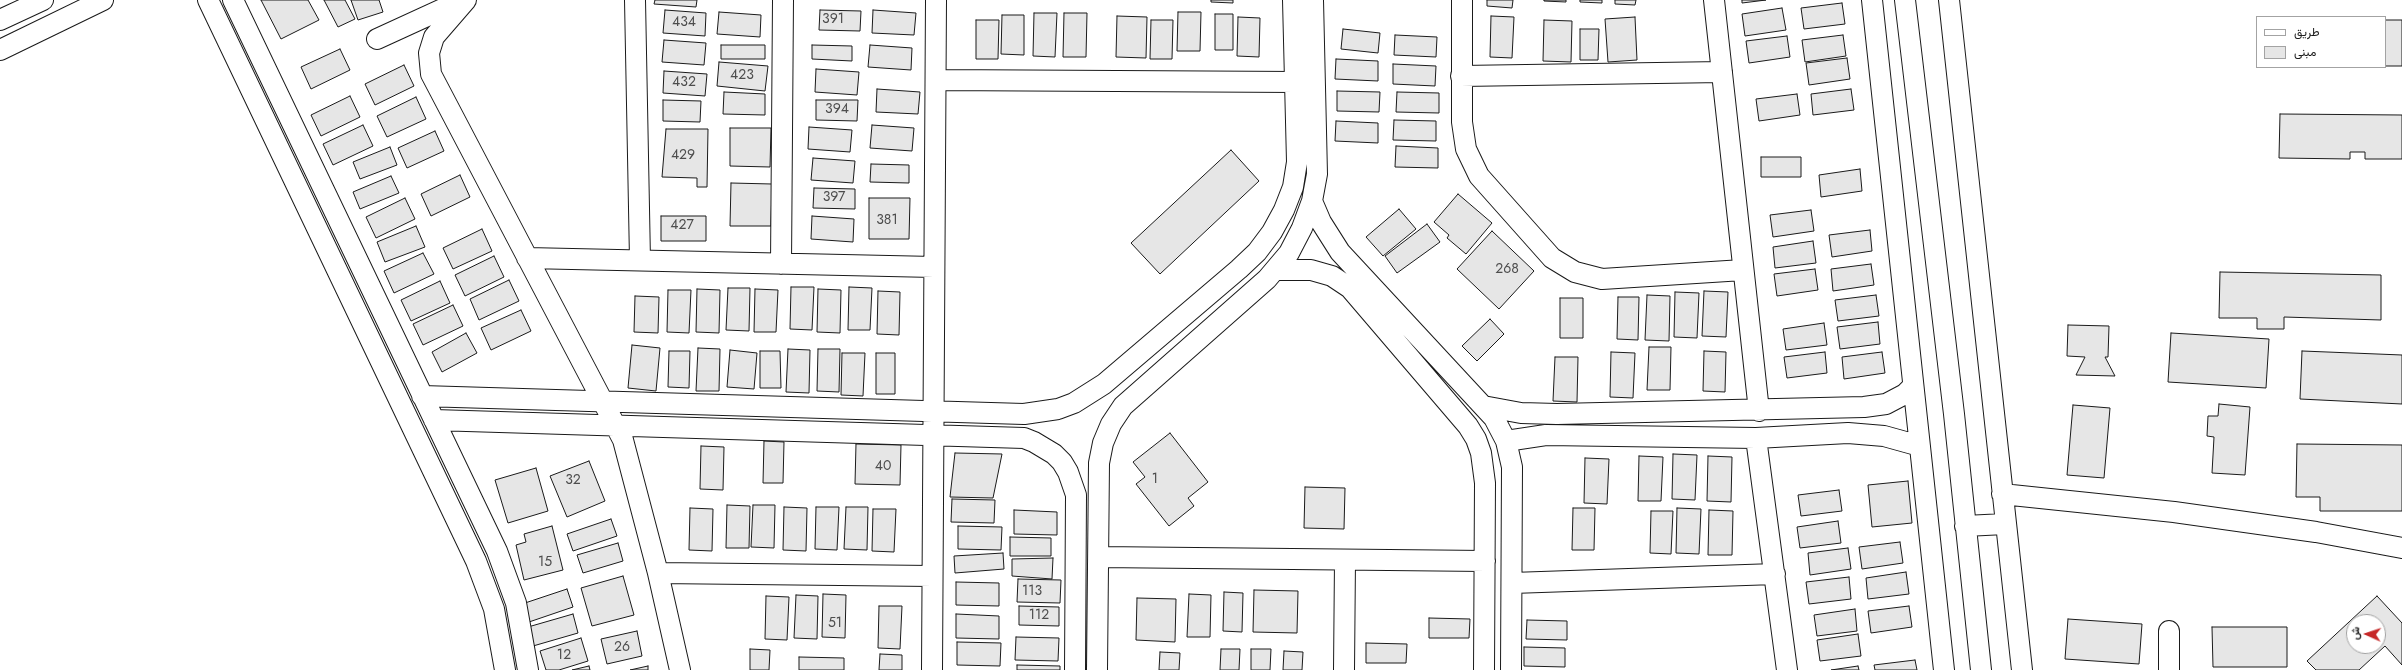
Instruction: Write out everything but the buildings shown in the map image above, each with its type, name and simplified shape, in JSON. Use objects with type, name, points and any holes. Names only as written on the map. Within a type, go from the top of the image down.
[{"type":"street","points":[[0,20],[43,0]]},
{"type":"street","points":[[0,50],[103,0]]},
{"type":"street","points":[[208,0],[476,561],[494,609],[505,670]]},
{"type":"street","points":[[233,0],[507,576],[522,631],[528,670]]},
{"type":"street","points":[[377,39],[462,0]]},
{"type":"street","points":[[466,0],[434,37],[429,53],[431,74],[616,426],[629,458],[658,573],[680,670]]},
{"type":"street","points":[[635,0],[640,260]]},
{"type":"street","points":[[781,264],[783,0]]},
{"type":"street","points":[[932,670],[936,0]]},
{"type":"street","points":[[422,396],[1024,414],[1052,410],[1074,403],[1104,384],[1239,269],[1257,252],[1272,232],[1284,210],[1292,187],[1297,162],[1293,0]]},
{"type":"street","points":[[1098,670],[1099,463],[1103,443],[1111,424],[1123,406],[1137,392],[1252,294],[1275,270],[1296,240],[1312,201],[1317,174],[1313,0]]},
{"type":"street","points":[[1462,0],[1461,76],[1463,135],[1471,162],[1488,187],[1542,248],[1563,266],[1588,277],[1616,280],[1743,270]]},
{"type":"street","points":[[1714,0],[1759,411]]},
{"type":"street","points":[[1872,0],[1944,670]]},
{"type":"street","points":[[1906,0],[1954,414],[1981,670]]},
{"type":"street","points":[[1949,0],[2022,670]]},
{"type":"street","points":[[1461,76],[1722,72]]},
{"type":"street","points":[[936,80],[1296,82]]},
{"type":"street","points":[[1312,201],[1321,222],[1340,252],[1494,418],[1506,441],[1512,467],[1511,670]]},
{"type":"street","points":[[527,258],[934,267]]},
{"type":"street","points":[[1275,270],[1311,270],[1332,276],[1350,288],[1468,426],[1476,439],[1484,468],[1484,670]]},
{"type":"street","points":[[1483,406],[1521,413],[1759,411],[1875,407],[1896,400],[1913,386]]},
{"type":"street","points":[[1875,407],[1875,435]]},
{"type":"street","points":[[1629,435],[1630,413]]},
{"type":"street","points":[[434,420],[1024,438],[1054,454],[1068,472],[1076,495],[1075,670]]},
{"type":"street","points":[[1506,441],[1546,435],[1756,438],[1848,433],[1875,435],[1920,446]]},
{"type":"street","points":[[1756,438],[1787,670]]},
{"type":"street","points":[[2002,494],[2174,512],[2316,532],[2402,548]]},
{"type":"street","points":[[1965,526],[2005,524]]},
{"type":"street","points":[[1099,556],[1485,561]]},
{"type":"street","points":[[1344,670],[1345,560]]},
{"type":"street","points":[[658,573],[932,576]]},
{"type":"street","points":[[1512,583],[1775,574]]},
{"type":"street","points":[[2169,631],[2169,670]]}]
